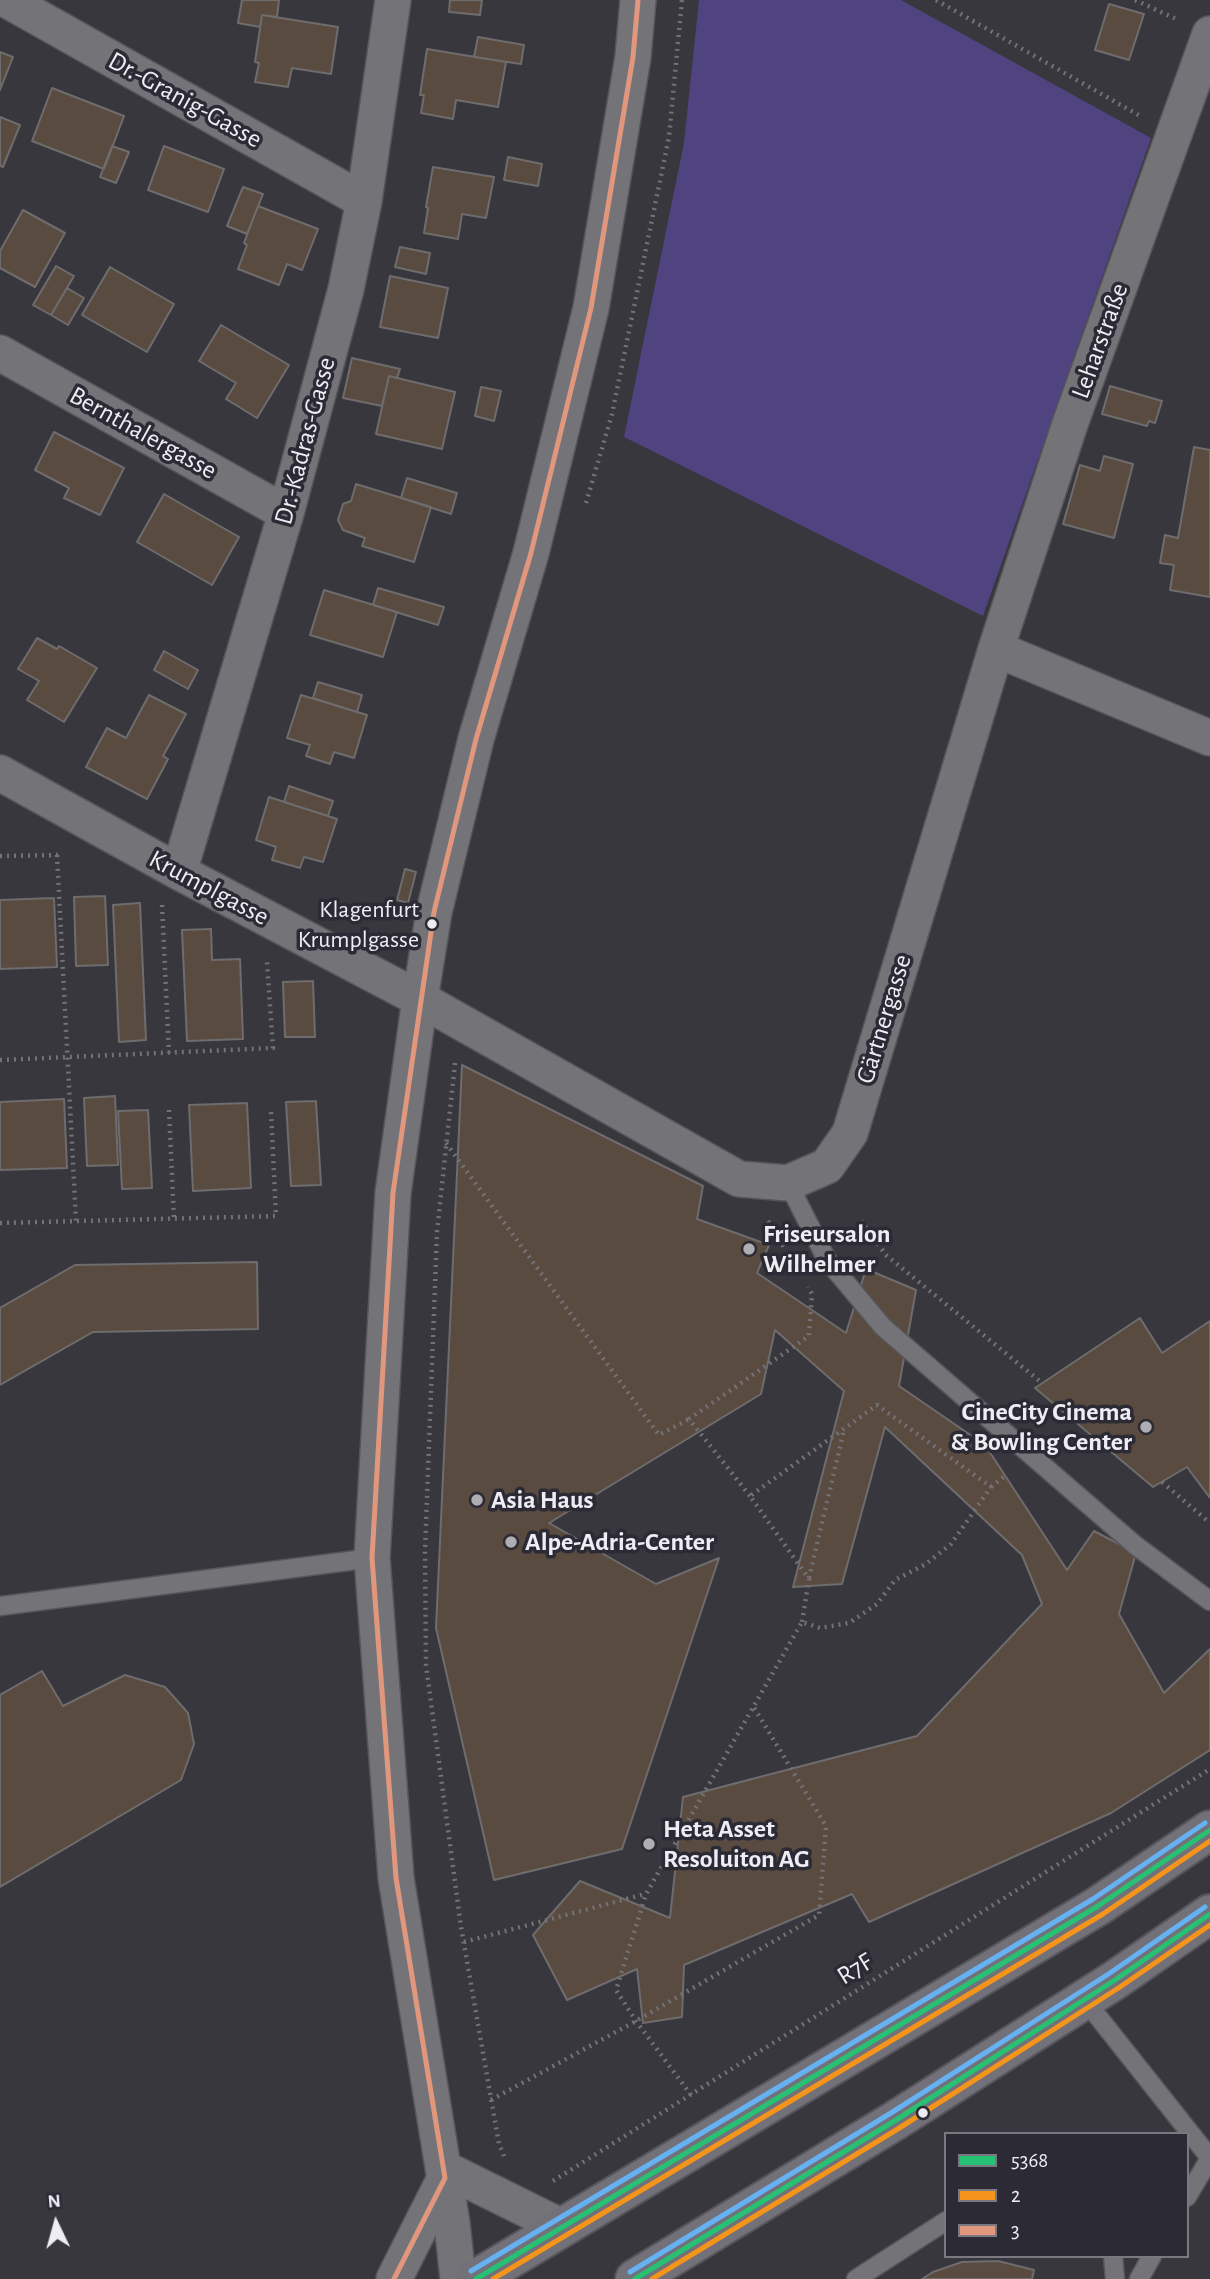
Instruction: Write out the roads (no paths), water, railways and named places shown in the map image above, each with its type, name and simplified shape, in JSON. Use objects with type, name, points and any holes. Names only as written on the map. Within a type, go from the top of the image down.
[{"type":"main road","points":[[476,2279],[1098,1906],[1210,1830]]},
{"type":"main road","points":[[635,2279],[896,2120],[1210,1914]]},
{"type":"street","name":"Dr.-Granig-Gasse","points":[[7,0],[364,201]]},
{"type":"street","name":"Dr.-Kadras-Gasse","points":[[170,867],[286,513],[346,289],[364,201],[393,0]]},
{"type":"street","points":[[458,2279],[444,2173],[396,1878],[372,1558],[393,1193],[434,912],[476,739],[531,553],[591,308],[633,57],[638,0]]},
{"type":"street","name":"Leharstraße","points":[[996,649],[1070,424],[1210,34]]},
{"type":"street","name":"Bernthalergasse","points":[[0,353],[286,513]]},
{"type":"street","points":[[996,649],[1210,738]]},
{"type":"street","name":"Gärtnergasse","points":[[778,1182],[827,1166],[850,1133],[996,649]]},
{"type":"street","name":"Krumplgasse","points":[[0,773],[170,867],[420,999]]},
{"type":"street","points":[[420,999],[739,1179],[778,1182]]},
{"type":"street","points":[[444,2173],[562,2227]]},
{"type":"street","points":[[394,2279],[444,2173]]},
{"type":"lane","points":[[778,1182],[827,1260],[883,1327],[1135,1545],[1210,1601]]},
{"type":"lane","points":[[0,1606],[372,1558]]},
{"type":"lane","points":[[1084,1999],[1210,2158],[1189,2194]]},
{"type":"lane","points":[[856,2279],[944,2222]]},
{"type":"lane","points":[[1113,2258],[1115,2279]]},
{"type":"lane","points":[[1139,2279],[1151,2258]]},
{"type":"place","name":"Klagenfurt Krumplgasse","points":[[432,924]]},
{"type":"place","name":"Friseursalon Wilhelmer","points":[[749,1249]]},
{"type":"place","name":"CineCity Cinema & Bowling Center","points":[[1146,1427]]},
{"type":"place","name":"Asia Haus","points":[[477,1500]]},
{"type":"place","name":"Alpe-Adria-Center","points":[[511,1542]]},
{"type":"place","name":"Heta Asset Resoluiton AG","points":[[649,1844]]}]
